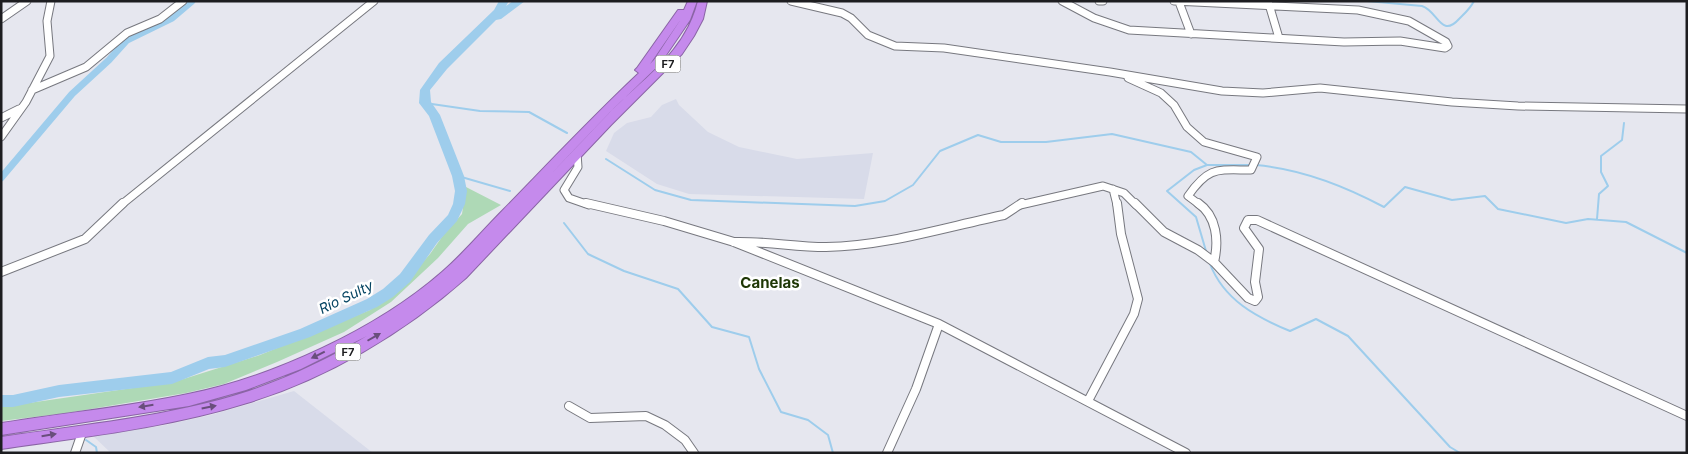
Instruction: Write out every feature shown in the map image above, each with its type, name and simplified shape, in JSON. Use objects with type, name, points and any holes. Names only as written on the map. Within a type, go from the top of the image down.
[{"type":"highway","name":"F7","points":[[1,429],[189,400],[246,384],[297,365],[356,336],[406,306],[447,275],[624,92],[660,63],[689,20],[695,6],[690,1],[643,59],[624,92]]},
{"type":"highway","name":"F7","points":[[1,443],[83,430],[221,404],[276,387],[333,360],[393,326],[440,293],[478,258],[615,113],[669,63],[696,23],[703,1]]},
{"type":"street","points":[[1,19],[27,1]]},
{"type":"street","points":[[1,136],[32,90],[50,56],[47,21],[51,1]]},
{"type":"street","points":[[32,90],[86,67],[127,33],[160,19],[183,1]]},
{"type":"street","points":[[1,272],[85,239],[111,213],[297,65],[374,1]]},
{"type":"street","points":[[791,1],[832,10],[847,16],[867,35],[893,44],[921,49],[944,48],[1110,72],[1222,91],[1263,93],[1320,88],[1452,102],[1518,106],[1687,109]]},
{"type":"street","points":[[1062,1],[1081,13],[1111,26],[1129,30],[1344,42],[1400,42],[1417,43],[1436,48],[1448,46],[1446,42],[1409,21],[1356,9],[1269,3],[1174,1]]},
{"type":"street","points":[[1348,1],[1356,9]]},
{"type":"street","points":[[1179,2],[1191,34]]},
{"type":"street","points":[[1269,3],[1279,38]]},
{"type":"street","points":[[1110,72],[1129,78],[1161,94],[1174,106],[1187,127],[1204,142],[1257,157],[1251,170],[1210,171],[1200,177],[1188,196],[1206,210],[1214,228],[1218,252],[1214,262]]},
{"type":"street","points":[[1,118],[20,109]]},
{"type":"street","points":[[577,154],[578,167],[564,190],[569,198],[591,205],[664,221],[734,242],[940,324],[1186,453]]},
{"type":"street","points":[[734,242],[755,241],[824,247],[869,244],[1004,215],[1022,203],[1103,186],[1124,193],[1164,232],[1198,250],[1214,262],[1248,298],[1255,301],[1258,297],[1255,282],[1259,249],[1244,228],[1248,220],[1257,220],[1687,416]]},
{"type":"street","points":[[1088,401],[1134,314],[1138,299],[1121,234],[1119,212],[1113,189]]},
{"type":"street","points":[[887,453],[900,430],[910,401],[918,389],[940,324]]},
{"type":"street","points":[[569,406],[590,418],[646,416],[672,430],[685,440],[694,453]]},
{"type":"street","points":[[75,453],[83,430]]},
{"type":"shaded area","points":[[676,99],[679,105],[708,132],[739,147],[797,159],[873,153],[864,199],[689,194],[657,184],[606,151],[614,133],[627,123],[651,117],[662,105]]},
{"type":"shaded area","points":[[294,391],[373,453],[111,453],[92,435],[161,426],[211,415]]},
{"type":"green space","points":[[466,187],[501,205],[468,224],[438,258],[391,302],[344,332],[224,384],[186,393],[67,413],[1,421],[1,407],[174,382],[260,355],[370,310],[399,289],[462,214]]},
{"type":"waterway","points":[[1,178],[72,94],[109,60],[127,40],[172,18],[192,1]]},
{"type":"waterway","name":"Río Sulty","points":[[1,401],[13,401],[59,391],[172,378],[208,363],[225,361],[305,333],[372,303],[388,293],[405,278],[433,239],[453,218],[459,204],[461,191],[458,176],[434,115],[425,103],[425,90],[443,66],[498,12],[504,1]]},
{"type":"waterway","name":"Río Sulty","points":[[497,17],[520,1]]},
{"type":"waterway","points":[[1367,1],[1422,6],[1440,22],[1448,26],[1459,19],[1474,1]]},
{"type":"waterway","points":[[425,103],[480,111],[529,112],[567,133]]},
{"type":"waterway","points":[[1597,219],[1599,194],[1608,186],[1601,172],[1601,156],[1622,140],[1624,123]]},
{"type":"waterway","points":[[606,159],[655,190],[691,200],[855,206],[885,201],[913,185],[940,151],[978,135],[1001,142],[1046,142],[1112,134],[1191,152],[1207,165]]},
{"type":"waterway","points":[[1206,251],[1196,217],[1167,191],[1194,170],[1207,165]]},
{"type":"waterway","points":[[1207,165],[1251,165]]},
{"type":"waterway","points":[[1256,165],[1290,170],[1322,179],[1384,207],[1405,187],[1452,200],[1485,196],[1498,209],[1566,223],[1588,219],[1626,222],[1687,253]]},
{"type":"waterway","points":[[458,176],[510,191]]},
{"type":"waterway","points":[[564,223],[588,254],[624,271],[678,289],[712,327],[749,337],[759,369],[781,412],[808,420],[828,435],[833,453]]},
{"type":"waterway","points":[[1210,264],[1216,277],[1232,297],[1242,306],[1265,320],[1290,331],[1316,319],[1348,336],[1450,447],[1460,453]]},
{"type":"waterway","points":[[86,440],[96,447],[97,453]]},
{"type":"district","name":"Canelas","points":[[770,283]]}]
